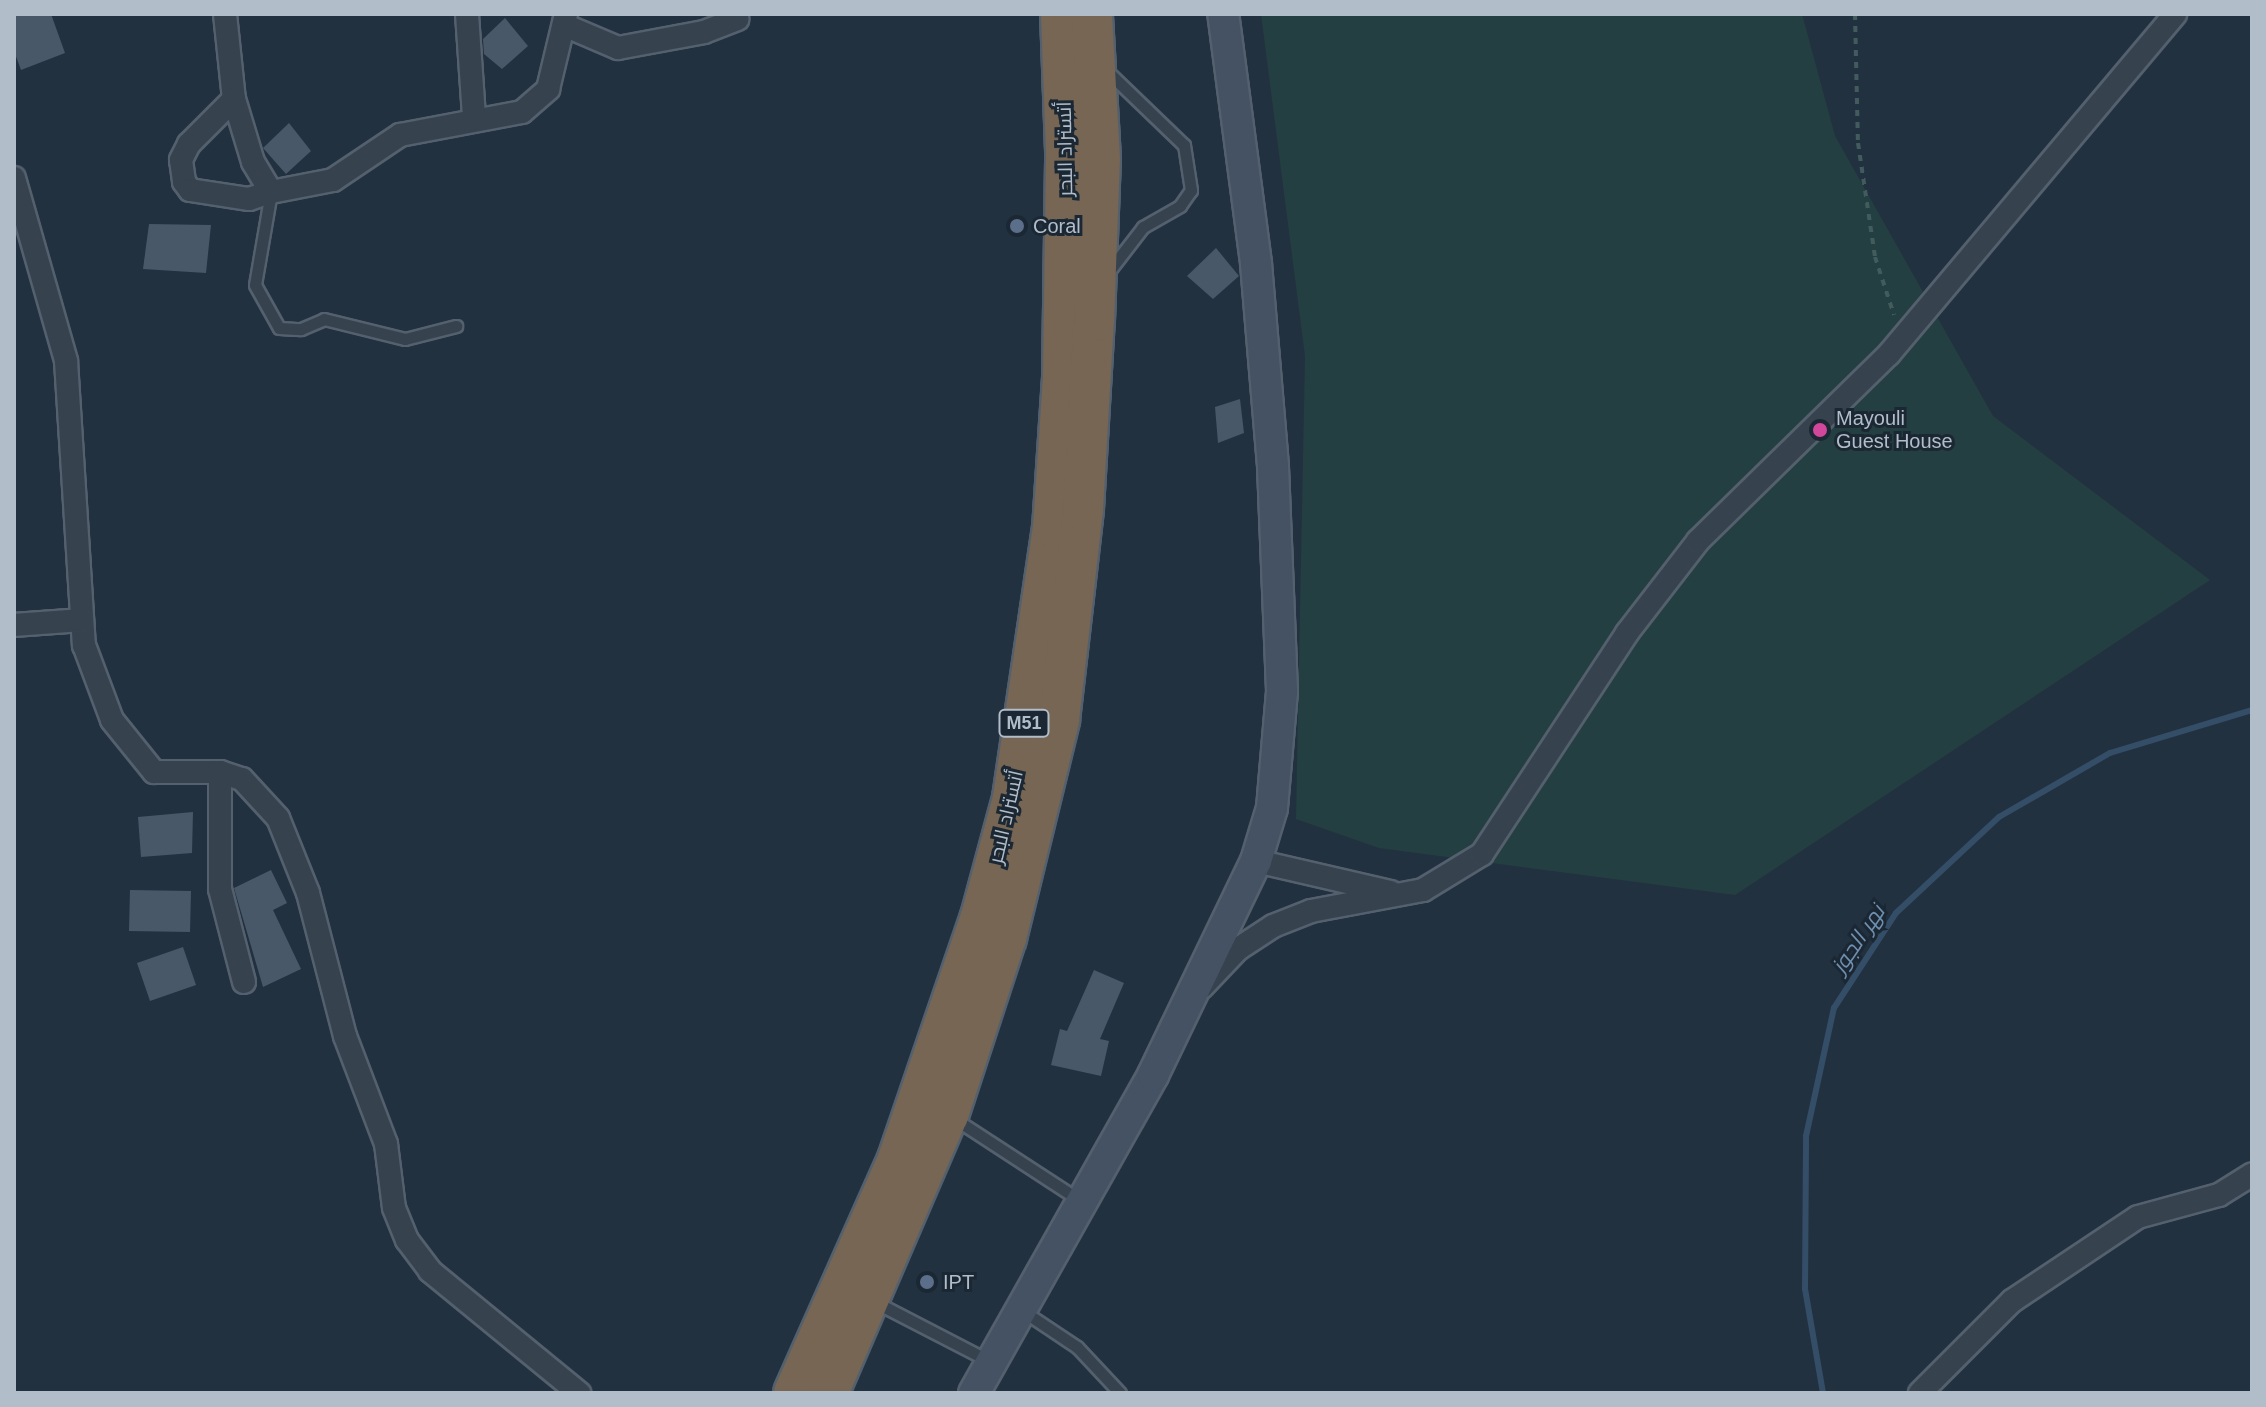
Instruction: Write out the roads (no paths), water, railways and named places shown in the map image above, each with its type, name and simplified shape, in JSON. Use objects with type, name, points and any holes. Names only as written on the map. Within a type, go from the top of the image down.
[{"type":"highway","name":"أتستراد البحر","points":[[794,1393],[898,1159],[981,917],[1013,798],[1053,528],[1063,376],[1066,151],[1061,14]]},
{"type":"highway","name":"أتستراد البحر","points":[[828,1393],[872,1300],[948,1115],[1006,938],[1059,720],[1083,509],[1094,321],[1100,159],[1092,14]]},
{"type":"street","points":[[225,14],[234,99],[253,162],[271,192]]},
{"type":"street","points":[[467,14],[474,118]]},
{"type":"street","points":[[974,1393],[1085,1204],[1256,861],[1272,808],[1282,691],[1273,466],[1257,279],[1223,14]]},
{"type":"street","points":[[1188,1001],[1238,949],[1273,926],[1311,911],[1403,895],[1452,876],[1482,854],[1627,633],[1698,541],[1901,340],[2175,14]]},
{"type":"street","points":[[234,99],[189,144],[181,160],[184,182],[190,190],[249,199],[333,180],[400,135],[474,118],[522,112],[548,89],[565,19],[618,48],[704,32],[738,19]]},
{"type":"street","points":[[14,178],[66,361],[82,620],[93,676],[112,720],[141,762],[154,772],[220,772],[257,791],[278,818],[293,856],[345,1036],[386,1144],[394,1208],[407,1240],[430,1271],[579,1393]]},
{"type":"street","points":[[14,625],[82,620]]},
{"type":"street","points":[[220,772],[220,889],[244,982]]},
{"type":"street","points":[[1256,861],[1403,895]]},
{"type":"street","points":[[1920,1393],[2012,1301],[2138,1217],[2219,1195],[2252,1174]]},
{"type":"lane","points":[[1094,321],[1104,283],[1121,252],[1143,227],[1180,206],[1191,190],[1184,145],[1095,60]]},
{"type":"lane","points":[[271,192],[255,285],[279,328],[301,329],[324,319],[405,339],[456,326]]},
{"type":"lane","points":[[948,1115],[1085,1204]]},
{"type":"lane","points":[[872,1300],[992,1362]]},
{"type":"lane","points":[[1022,1311],[1077,1347],[1120,1393]]},
{"type":"waterway","name":"نهر الجوز","points":[[1823,1393],[1805,1289],[1806,1136],[1834,1008],[1896,913],[1999,817],[2110,753],[2252,710]]},
{"type":"place","name":"Coral","points":[[1017,226]]},
{"type":"place","name":"Mayouli Guest House","points":[[1820,430]]},
{"type":"place","name":"IPT","points":[[927,1282]]}]
